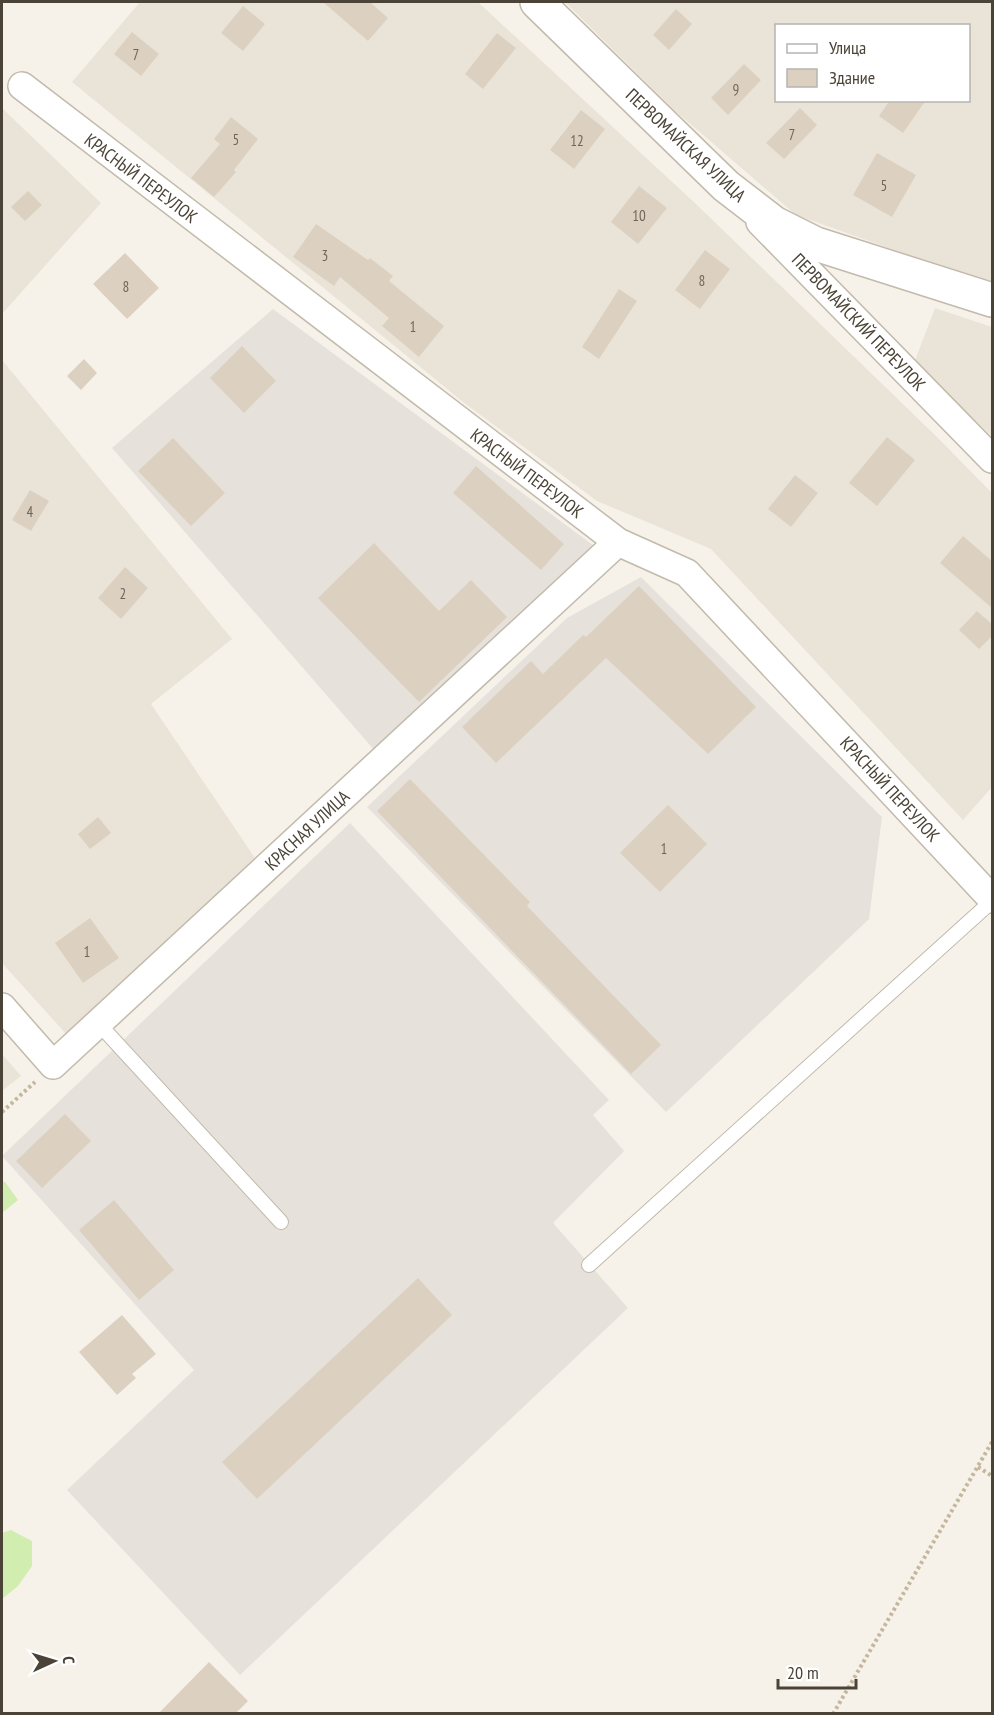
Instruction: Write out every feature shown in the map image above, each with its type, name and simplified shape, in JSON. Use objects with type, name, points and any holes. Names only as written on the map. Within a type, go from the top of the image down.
[{"type":"street","name":"ПЕРВОМАЙСКАЯ УЛИЦА","points":[[537,2],[726,186],[774,223],[816,244],[993,300]]},
{"type":"street","name":"КРАСНЫЙ ПЕРЕУЛОК","points":[[22,86],[618,543],[687,573],[993,900]]},
{"type":"street","name":"ПЕРВОМАЙСКИЙ ПЕРЕУЛОК","points":[[726,186],[993,459]]},
{"type":"street","name":"КРАСНАЯ УЛИЦА","points":[[53,1065],[618,543]]},
{"type":"street","points":[[2,1006],[53,1065]]},
{"type":"lane","points":[[590,1265],[993,900]]},
{"type":"lane","points":[[98,1023],[280,1222]]},
{"type":"path","points":[[2,1112],[53,1065]]},
{"type":"path","points":[[833,1713],[993,1442]]},
{"type":"path","points":[[978,1467],[993,1476]]},
{"type":"shaded area","points":[[140,2],[478,2],[697,205],[937,437],[992,493],[992,787],[963,820],[711,549],[597,501],[463,402],[72,82]]},
{"type":"shaded area","points":[[565,2],[992,2],[992,281],[914,257],[796,215],[673,109]]},
{"type":"shaded area","points":[[2,108],[101,203],[2,314]]},
{"type":"shaded area","points":[[935,308],[992,327],[992,436],[914,363]]},
{"type":"shaded area","points":[[273,309],[597,548],[375,751],[112,448]]},
{"type":"shaded area","points":[[2,360],[232,639],[151,704],[255,858],[67,1035],[2,963]]},
{"type":"shaded area","points":[[641,577],[882,817],[869,919],[666,1112],[367,807],[567,618]]},
{"type":"shaded area","points":[[350,823],[609,1100],[593,1115],[624,1151],[553,1223],[628,1308],[240,1675],[67,1490],[194,1370],[2,1156]]},
{"type":"shaded area","points":[[2,1054],[21,1076],[2,1091]]},
{"type":"green space","points":[[2,1181],[18,1200],[2,1213]]},
{"type":"green space","points":[[11,1530],[32,1541],[32,1566],[18,1586],[2,1599],[2,1533]]},
{"type":"building","points":[[323,2],[370,2],[388,18],[368,41]]},
{"type":"building","points":[[243,6],[265,24],[243,51],[221,33]]},
{"type":"building","points":[[676,9],[692,24],[669,50],[653,35]]},
{"type":"building","points":[[132,32],[159,54],[141,76],[114,54]]},
{"type":"building","points":[[497,33],[516,48],[483,89],[465,74]]},
{"type":"building","points":[[744,64],[761,80],[728,115],[711,98]]},
{"type":"building","points":[[889,102],[925,102],[903,133],[879,116]]},
{"type":"building","points":[[800,108],[817,125],[784,159],[766,143]]},
{"type":"building","points":[[581,110],[605,129],[574,169],[550,150]]},
{"type":"building","points":[[231,117],[258,139],[234,170],[236,172],[214,197],[191,178],[220,144],[214,139]]},
{"type":"building","points":[[877,153],[916,175],[892,217],[853,195]]},
{"type":"building","points":[[639,186],[667,208],[638,244],[611,222]]},
{"type":"building","points":[[28,191],[42,205],[25,221],[11,207]]},
{"type":"building","points":[[316,224],[368,260],[370,258],[393,276],[389,281],[444,326],[419,357],[382,326],[389,318],[340,277],[334,286],[293,257]]},
{"type":"building","points":[[705,250],[730,269],[700,309],[675,290]]},
{"type":"building","points":[[125,253],[159,288],[127,319],[93,284]]},
{"type":"building","points":[[619,289],[637,301],[599,359],[582,347]]},
{"type":"building","points":[[242,346],[276,381],[244,413],[210,378]]},
{"type":"building","points":[[84,359],[97,373],[81,390],[67,376]]},
{"type":"building","points":[[887,437],[915,460],[877,506],[849,483]]},
{"type":"building","points":[[173,438],[225,493],[191,526],[138,471]]},
{"type":"building","points":[[476,466],[564,544],[541,570],[453,493]]},
{"type":"building","points":[[795,475],[818,493],[791,527],[768,509]]},
{"type":"building","points":[[30,490],[49,501],[31,531],[12,520]]},
{"type":"building","points":[[963,536],[993,562],[993,609],[940,563]]},
{"type":"building","points":[[374,543],[439,611],[471,580],[507,617],[419,702],[318,598]]},
{"type":"building","points":[[125,567],[148,588],[121,619],[98,598]]},
{"type":"building","points":[[639,586],[756,707],[708,754],[606,658],[496,763],[462,727],[531,661],[543,674]]},
{"type":"building","points":[[977,611],[993,625],[993,635],[979,649],[959,630]]},
{"type":"building","points":[[410,779],[530,902],[527,906],[661,1045],[631,1074],[377,811]]},
{"type":"building","points":[[668,805],[707,844],[660,892],[620,853]]},
{"type":"building","points":[[98,817],[111,833],[90,849],[78,834]]},
{"type":"building","points":[[90,918],[119,958],[83,983],[55,943]]},
{"type":"building","points":[[65,1114],[91,1141],[42,1188],[16,1161]]},
{"type":"building","points":[[114,1200],[174,1270],[139,1300],[79,1230]]},
{"type":"building","points":[[418,1278],[452,1315],[257,1499],[222,1462]]},
{"type":"building","points":[[122,1315],[156,1354],[132,1374],[136,1378],[117,1395],[79,1352]]},
{"type":"building","points":[[209,1662],[248,1701],[236,1713],[159,1713]]}]
